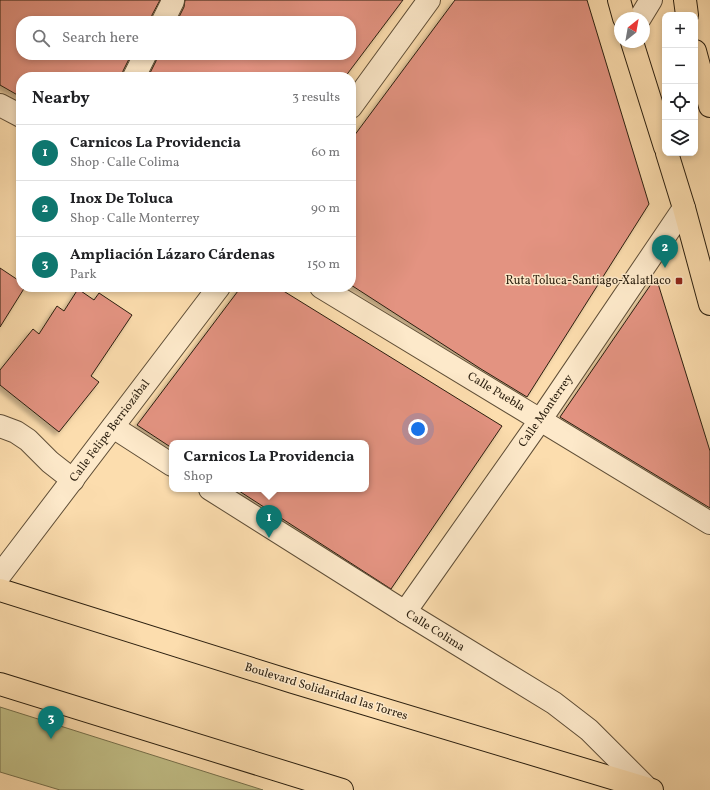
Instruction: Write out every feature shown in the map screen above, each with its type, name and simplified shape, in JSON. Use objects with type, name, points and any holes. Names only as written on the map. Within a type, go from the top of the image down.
[{"type":"main road","points":[[618,0],[622,12]]},
{"type":"main road","points":[[685,0],[687,12]]},
{"type":"main road","points":[[634,48],[662,137]]},
{"type":"main road","points":[[698,62],[710,106]]},
{"type":"main road","points":[[668,156],[684,208],[710,304]]},
{"type":"main road","name":"Boulevard Solidaridad las Torres","points":[[0,590],[293,682],[650,789]]},
{"type":"main road","points":[[0,684],[342,790]]},
{"type":"street","points":[[356,100],[429,0]]},
{"type":"street","points":[[644,12],[651,0]]},
{"type":"street","points":[[166,16],[173,1]]},
{"type":"street","points":[[136,72],[142,60]]},
{"type":"street","points":[[0,105],[16,113]]},
{"type":"street","name":"Calle Monterrey","points":[[405,612],[541,419],[684,208]]},
{"type":"street","name":"Calle Felipe Berriozábal","points":[[0,575],[215,292]]},
{"type":"street","name":"Calle Puebla","points":[[329,292],[541,419],[710,523]]},
{"type":"street","points":[[0,426],[16,432],[28,440],[50,462],[73,480]]},
{"type":"street","points":[[113,427],[169,463]]},
{"type":"street","name":"Calle Colima","points":[[215,492],[405,612],[554,703],[589,730],[650,789]]},
{"type":"shaded area","points":[[0,707],[263,790],[60,790],[0,772]]},
{"type":"building","points":[[0,0],[160,0],[152,16],[16,16],[16,60],[128,60],[123,72],[16,72],[16,94],[0,85]]},
{"type":"building","points":[[185,0],[403,0],[349,72],[150,72],[156,60],[356,60],[356,16],[180,16],[184,7]]},
{"type":"building","points":[[455,0],[587,0],[649,204],[527,397],[356,288],[356,133]]},
{"type":"building","points":[[0,268],[16,279],[16,292],[22,292],[0,327]]},
{"type":"building","points":[[656,277],[710,451],[710,508],[560,417]]},
{"type":"building","points":[[76,292],[82,292],[94,300],[99,293],[132,315],[91,376],[99,382],[59,432],[0,385],[0,370],[33,329],[39,334],[57,306],[64,311]]},
{"type":"building","points":[[237,292],[285,292],[502,426],[391,589],[241,492],[369,492],[369,440],[169,440],[169,446],[137,425]]},
{"type":"place","name":"Inox De Toluca","points":[[665,268]]},
{"type":"place","name":"Ruta Toluca-Santiago-Xalatlaco","points":[[679,281]]},
{"type":"place","name":"Carnicos La Providencia","points":[[269,538]]},
{"type":"place","name":"Ampliación Lázaro Cárdenas","points":[[51,739]]}]
